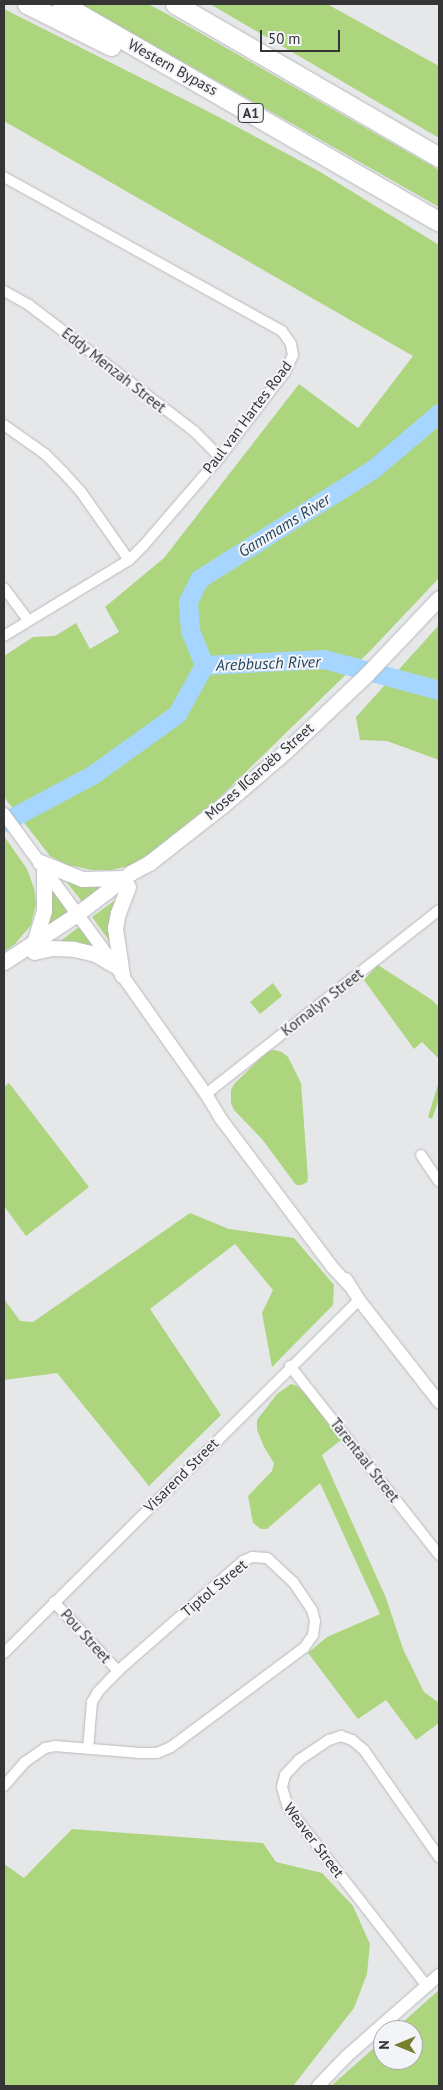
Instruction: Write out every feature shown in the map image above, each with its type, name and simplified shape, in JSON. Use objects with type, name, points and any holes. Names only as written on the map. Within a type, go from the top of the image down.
[{"type":"highway","points":[[27,4],[271,126]]},
{"type":"highway","name":"Western Bypass","points":[[62,4],[199,81],[271,126],[439,222]]},
{"type":"highway","points":[[180,6],[439,157]]},
{"type":"main road","name":"Moses ǁGaroëb Street","points":[[4,962],[35,946],[80,918],[223,805],[286,750],[366,675],[439,598]]},
{"type":"main road","points":[[42,866],[82,879],[126,882],[115,928],[118,970],[95,954],[74,949],[35,946],[44,910],[42,866]]},
{"type":"main road","name":"Moses ǁGaroëb Street","points":[[4,972],[35,946]]},
{"type":"street","name":"Paul van Hartes Road","points":[[4,177],[282,331],[287,337],[293,355],[285,372],[220,457],[129,560],[4,636]]},
{"type":"street","name":"Eddy Menzah Street","points":[[4,291],[37,311],[194,432],[220,457]]},
{"type":"street","points":[[4,425],[45,454],[64,473],[81,492],[129,560]]},
{"type":"street","points":[[4,588],[28,620]]},
{"type":"street","points":[[4,814],[214,1106],[226,1117],[330,1254],[359,1300],[437,1396]]},
{"type":"street","name":"Kornalyn Street","points":[[206,1094],[439,910]]},
{"type":"street","points":[[421,1155],[439,1182]]},
{"type":"street","name":"Visarend Street","points":[[4,1652],[290,1366],[359,1300]]},
{"type":"street","name":"Tarentaal Street","points":[[290,1366],[439,1555]]},
{"type":"street","name":"Tiptol Street","points":[[4,1786],[30,1758],[45,1748],[88,1748],[157,1753],[171,1747],[304,1648],[314,1635],[315,1621],[312,1610],[293,1582],[266,1558],[252,1557],[243,1561],[118,1671],[98,1692],[92,1702],[88,1748]]},
{"type":"street","name":"Pou Street","points":[[54,1602],[118,1671]]},
{"type":"street","name":"Weaver Street","points":[[426,1985],[288,1808],[282,1787],[286,1775],[299,1760],[329,1740],[340,1736],[352,1740],[364,1750],[439,1857]]},
{"type":"street","points":[[318,2086],[346,2056],[439,1975]]},
{"type":"green space","points":[[81,4],[148,4],[167,14],[439,170],[439,207]]},
{"type":"green space","points":[[210,4],[327,4],[439,66],[439,138]]},
{"type":"green space","points":[[4,9],[217,116],[317,170],[439,245],[439,578],[370,651],[218,799],[146,856],[129,866],[111,870],[92,870],[68,865],[50,856],[4,797],[4,656],[33,637],[55,636],[76,623],[90,649],[119,632],[105,607],[164,558],[299,384],[358,428],[413,356],[4,121]]},
{"type":"green space","points":[[439,625],[439,760],[387,741],[360,740],[356,717]]},
{"type":"green space","points":[[4,836],[27,869],[34,888],[36,903],[31,925],[15,944],[4,952]]},
{"type":"green space","points":[[62,876],[111,883],[83,903]]},
{"type":"green space","points":[[48,883],[68,912],[42,929]]},
{"type":"green space","points":[[118,898],[113,946],[92,917]]},
{"type":"green space","points":[[79,927],[98,952],[55,945]]},
{"type":"green space","points":[[378,965],[432,1000],[439,1007],[439,1059],[422,1042],[414,1049],[364,980]]},
{"type":"green space","points":[[273,983],[282,996],[260,1014],[250,1002]]},
{"type":"green space","points":[[268,1051],[282,1052],[288,1057],[301,1083],[308,1178],[307,1182],[302,1185],[296,1185],[262,1139],[234,1110],[231,1103],[231,1090],[234,1084]]},
{"type":"green space","points":[[439,1081],[439,1099],[432,1119],[428,1117]]},
{"type":"green space","points":[[9,1083],[89,1187],[26,1236],[4,1206],[4,1087]]},
{"type":"green space","points":[[190,1213],[229,1229],[294,1238],[334,1285],[333,1305],[272,1367],[262,1313],[273,1290],[235,1244],[150,1309],[221,1415],[149,1486],[57,1373],[4,1380],[4,1299],[20,1321],[33,1322]]},
{"type":"green space","points":[[291,1384],[297,1386],[305,1393],[341,1440],[322,1455],[386,1598],[403,1649],[424,1692],[439,1703],[439,1723],[416,1740],[386,1700],[358,1719],[308,1653],[327,1637],[380,1614],[320,1483],[267,1529],[261,1529],[253,1523],[248,1496],[272,1471],[274,1463],[264,1447],[257,1430],[257,1420],[277,1394]]},
{"type":"green space","points":[[72,1829],[263,1843],[276,1862],[322,1873],[353,1906],[370,1944],[367,1974],[354,2008],[293,2086],[4,2086],[4,1864],[24,1878]]},
{"type":"green space","points":[[439,1990],[439,2086],[331,2086],[373,2049],[373,2070],[423,2070],[423,2020],[405,2020]]},
{"type":"waterway","name":"Gammams River","points":[[204,665],[190,631],[188,601],[199,579],[373,469],[439,413]]},
{"type":"waterway","name":"Arebbusch River","points":[[4,822],[92,775],[177,714],[204,665],[324,659],[439,690]]}]
